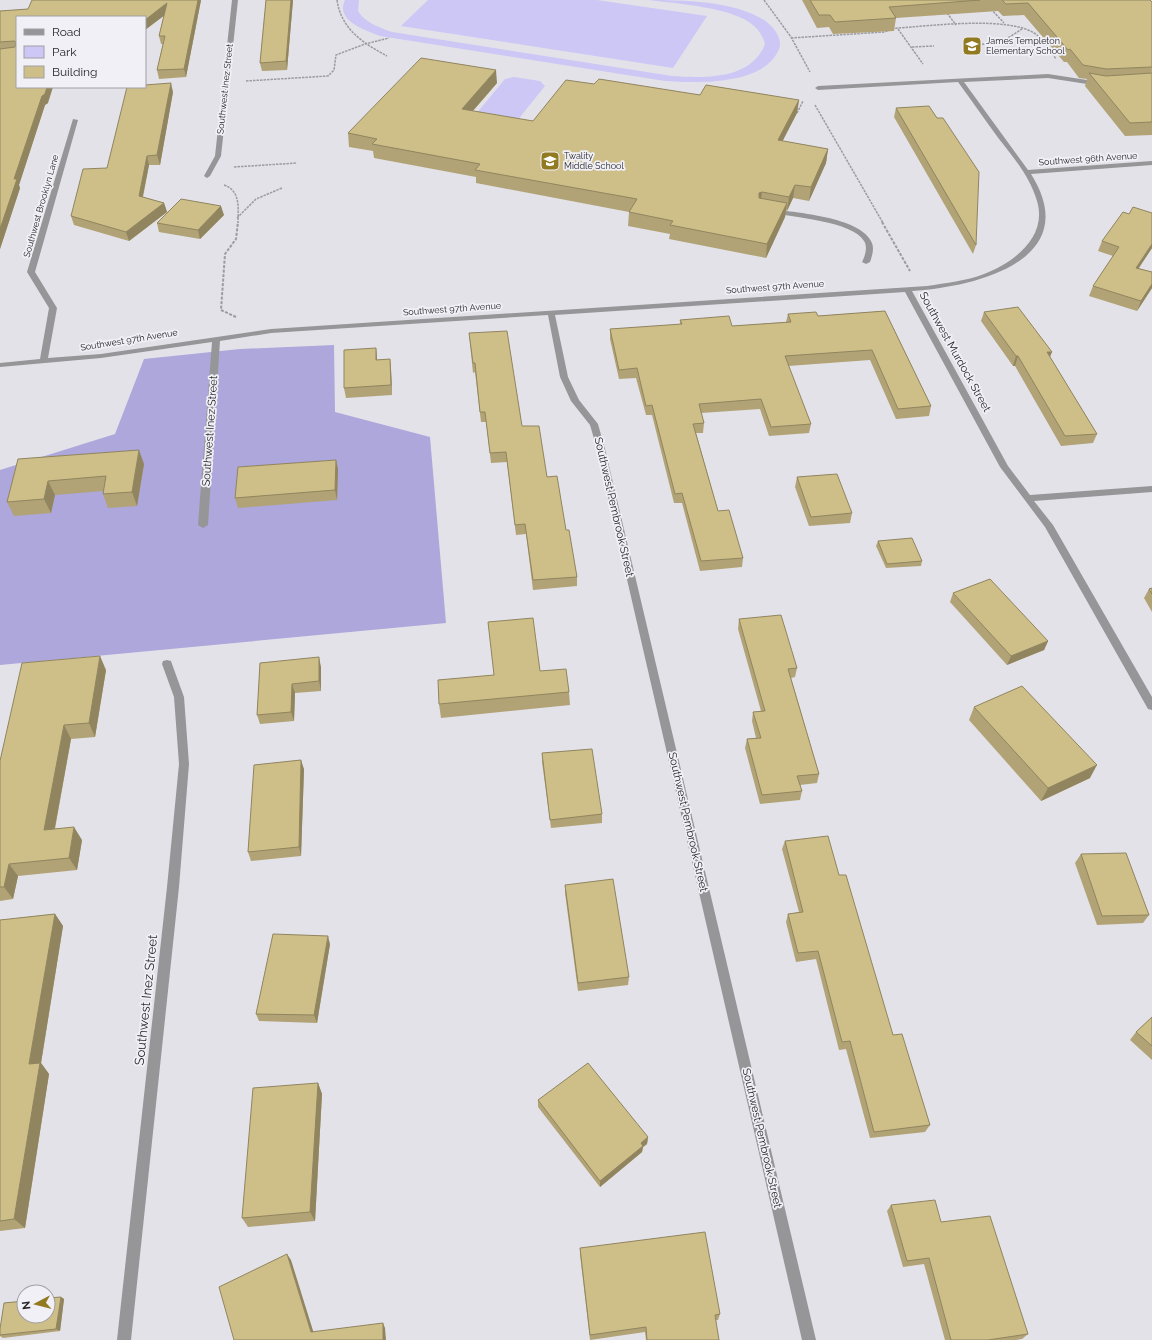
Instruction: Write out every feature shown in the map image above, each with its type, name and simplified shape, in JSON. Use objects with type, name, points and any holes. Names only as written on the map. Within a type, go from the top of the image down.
[{"type":"street","name":"Southwest Inez Street","points":[[207,176],[218,156],[234,0]]},
{"type":"street","points":[[818,88],[1053,77],[1102,85],[1109,84]]},
{"type":"street","name":"Southwest Murdock Street","points":[[960,81],[1026,172],[1037,193],[1042,212],[1040,228],[1037,238],[1024,255],[999,272],[955,284],[907,289],[1004,467],[1048,525],[1152,706]]},
{"type":"street","name":"Southwest Brooklyn Lane","points":[[43,362],[53,308],[31,272],[75,120]]},
{"type":"street","name":"Southwest 96th Avenue","points":[[1026,172],[1152,163]]},
{"type":"street","points":[[767,210],[847,225],[860,231],[868,240],[870,251],[866,262]]},
{"type":"street","name":"Southwest 97th Avenue","points":[[0,365],[101,356],[216,338],[287,329],[907,289]]},
{"type":"street","name":"Southwest Pembrook Street","points":[[551,312],[564,378],[575,400],[594,424],[601,449],[809,1340]]},
{"type":"street","name":"Southwest Inez Street","points":[[203,525],[216,338]]},
{"type":"street","points":[[1028,498],[1152,489]]},
{"type":"street","name":"Southwest Inez Street","points":[[124,1340],[173,887],[184,764],[179,697],[167,664]]},
{"type":"path","points":[[337,0],[338,11],[341,18],[364,44],[387,56]]},
{"type":"path","points":[[990,7],[1004,24]]},
{"type":"path","points":[[947,12],[956,25]]},
{"type":"path","points":[[791,38],[884,32],[898,28],[993,23],[1004,24],[1023,28],[1038,36],[1061,65],[1054,71],[1053,77]]},
{"type":"path","points":[[898,28],[935,82]]},
{"type":"path","points":[[968,45],[1000,43],[1023,28]]},
{"type":"path","points":[[226,82],[328,76],[333,73],[335,69],[336,55],[364,44],[389,38]]},
{"type":"path","points":[[912,48],[934,46]]},
{"type":"path","points":[[797,101],[808,102]]},
{"type":"path","points":[[797,113],[803,101]]},
{"type":"path","points":[[819,102],[814,103],[920,288]]},
{"type":"path","points":[[255,166],[296,163]]},
{"type":"path","points":[[207,176],[232,189],[236,192],[238,198],[236,239],[234,245],[224,254],[221,310],[238,318]]},
{"type":"path","points":[[237,218],[256,199],[282,188]]},
{"type":"green space","points":[[345,0],[359,0],[358,11],[365,19],[392,32],[672,76],[712,76],[738,70],[749,64],[758,56],[765,44],[761,34],[756,28],[733,14],[704,7],[649,0],[694,1],[742,10],[771,25],[778,35],[780,46],[771,61],[759,70],[745,76],[711,82],[665,81],[380,36],[360,28],[348,19],[344,14],[343,7]]},
{"type":"green space","points":[[428,0],[597,0],[707,16],[673,68],[401,26]]},
{"type":"green space","points":[[514,77],[540,81],[545,86],[512,127],[471,120],[505,79]]},
{"type":"shaded area","points":[[334,345],[335,412],[430,437],[446,623],[0,665],[0,470],[115,434],[144,359],[240,349]]},
{"type":"building","points":[[32,0],[198,0],[184,69],[157,70],[165,36],[159,36],[167,3],[146,19],[146,16],[16,16],[16,42],[0,42],[0,11],[28,9]]},
{"type":"building","points":[[266,0],[291,0],[286,61],[260,63]]},
{"type":"building","points":[[810,0],[980,0],[889,7],[896,18],[835,22],[830,15],[819,15]]},
{"type":"building","points":[[1002,0],[1150,0],[1152,2],[1152,67],[1106,69],[1083,65],[1070,49],[1068,50],[1028,3],[1006,4]]},
{"type":"building","points":[[16,42],[16,88],[47,88],[45,94],[42,96],[14,179],[17,179],[0,229],[0,49],[15,47]]},
{"type":"building","points":[[421,58],[496,70],[462,109],[533,121],[566,80],[594,84],[599,79],[700,95],[706,85],[799,100],[778,140],[828,149],[811,187],[795,185],[789,197],[762,192],[759,193],[759,198],[787,203],[767,244],[670,225],[673,221],[629,212],[637,199],[475,170],[480,164],[372,144],[377,139],[348,133]]},
{"type":"building","points":[[1089,73],[1106,76],[1152,73],[1152,122],[1130,123]]},
{"type":"building","points":[[171,83],[157,155],[147,156],[139,196],[164,203],[126,232],[71,216],[83,169],[107,168],[127,88],[146,88],[146,85]]},
{"type":"building","points":[[929,106],[937,118],[943,118],[979,172],[976,245],[896,108]]},
{"type":"building","points":[[181,199],[221,206],[198,230],[157,223]]},
{"type":"building","points":[[1133,207],[1152,213],[1152,244],[1136,268],[1152,272],[1152,284],[1141,301],[1093,286],[1119,247],[1102,241],[1123,212],[1129,214]]},
{"type":"building","points":[[1018,307],[1052,352],[1047,352],[1097,434],[1065,436],[1018,356],[1016,356],[984,312]]},
{"type":"building","points":[[885,311],[931,406],[898,409],[872,350],[785,356],[811,424],[771,427],[761,399],[699,404],[704,423],[693,424],[718,511],[729,510],[743,558],[701,561],[682,493],[675,494],[652,405],[646,406],[637,368],[619,370],[610,329],[682,324],[680,320],[729,316],[732,326],[791,322],[788,314],[816,312],[818,316]]},
{"type":"building","points":[[507,331],[522,426],[539,426],[547,477],[557,476],[566,530],[569,530],[577,577],[533,580],[525,524],[515,525],[506,452],[490,453],[485,412],[480,412],[475,363],[473,363],[469,333]]},
{"type":"building","points":[[376,348],[376,360],[390,359],[391,385],[344,388],[344,350]]},
{"type":"building","points":[[139,450],[132,492],[103,494],[106,476],[48,481],[44,499],[7,502],[18,459]]},
{"type":"building","points":[[336,460],[335,490],[235,498],[238,467]]},
{"type":"building","points":[[837,474],[852,513],[811,517],[797,477]]},
{"type":"building","points":[[912,538],[922,561],[887,564],[878,541]]},
{"type":"building","points":[[990,579],[1048,641],[1011,656],[953,593]]},
{"type":"building","points":[[781,615],[797,668],[788,669],[819,774],[797,776],[802,791],[762,795],[747,739],[761,738],[753,712],[765,711],[739,619]]},
{"type":"building","points":[[533,618],[540,671],[566,669],[569,692],[439,704],[438,680],[494,675],[488,622]]},
{"type":"building","points":[[100,656],[89,723],[64,725],[44,830],[74,827],[69,858],[9,864],[4,887],[0,887],[0,761],[22,663]]},
{"type":"building","points":[[319,657],[319,681],[292,684],[291,712],[257,715],[260,663]]},
{"type":"building","points":[[1022,686],[1097,765],[1048,788],[974,707]]},
{"type":"building","points":[[592,749],[602,814],[550,820],[542,753]]},
{"type":"building","points":[[301,760],[299,847],[248,852],[254,765]]},
{"type":"building","points":[[828,836],[839,875],[846,875],[893,1035],[902,1034],[930,1125],[874,1132],[850,1041],[842,1042],[818,951],[798,953],[788,914],[803,912],[785,841]]},
{"type":"building","points":[[1126,853],[1149,915],[1102,916],[1081,854]]},
{"type":"building","points":[[613,879],[629,977],[578,983],[565,885]]},
{"type":"building","points":[[55,914],[29,1064],[40,1063],[14,1219],[0,1221],[0,920]]},
{"type":"building","points":[[273,934],[328,936],[314,1015],[256,1014]]},
{"type":"building","points":[[1152,1017],[1152,1046],[1136,1032]]},
{"type":"building","points":[[588,1063],[648,1137],[641,1143],[643,1146],[600,1181],[538,1100]]},
{"type":"building","points":[[318,1083],[310,1212],[242,1218],[253,1088]]},
{"type":"building","points":[[935,1200],[941,1222],[990,1216],[1028,1334],[988,1340],[951,1340],[929,1258],[907,1261],[891,1205]]},
{"type":"building","points":[[705,1232],[720,1314],[715,1315],[719,1340],[647,1340],[646,1327],[590,1335],[580,1248]]},
{"type":"building","points":[[287,1254],[311,1332],[383,1323],[383,1340],[234,1340],[219,1287]]},
{"type":"building","points":[[56,1297],[61,1297],[56,1329],[0,1335],[4,1303],[16,1302],[16,1324],[56,1324]]},
{"type":"place","name":"James Templeton Elementary School","points":[[972,46]]},
{"type":"place","name":"Twality Middle School","points":[[550,161]]}]
